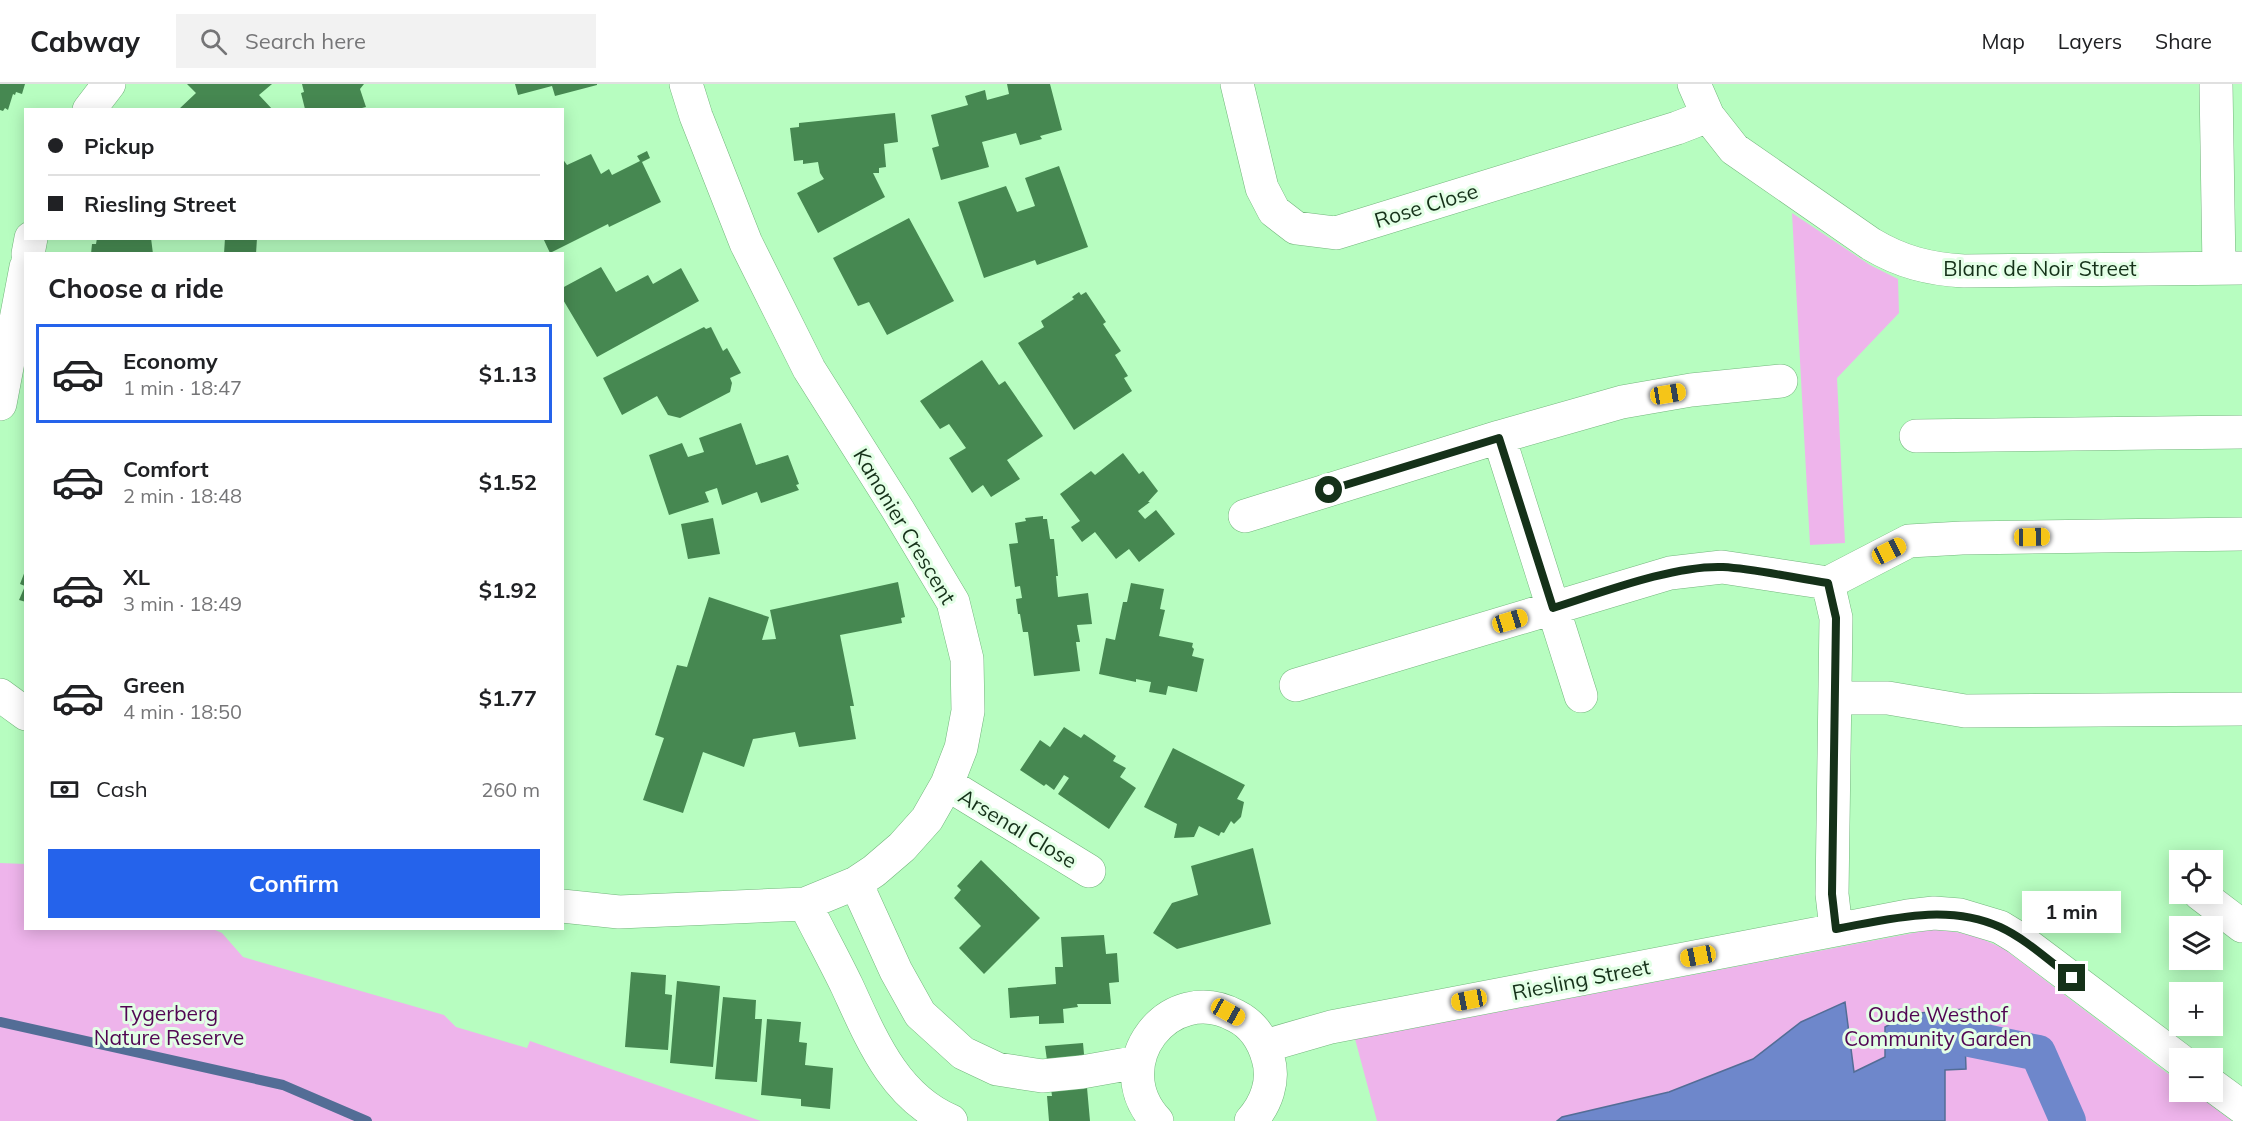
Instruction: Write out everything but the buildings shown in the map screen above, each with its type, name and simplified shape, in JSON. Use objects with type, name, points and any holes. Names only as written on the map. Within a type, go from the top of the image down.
[{"type":"street","points":[[91,108],[109,84]]},
{"type":"street","name":"Kanonier Crescent","points":[[564,906],[619,912],[805,904],[856,883],[902,847],[927,819],[947,784],[961,748],[968,711],[966,659],[953,602],[809,369],[746,243],[696,116],[686,84]]},
{"type":"street","name":"Rose Close","points":[[1237,84],[1262,188],[1274,211],[1296,228],[1336,233],[1665,132],[1708,116]]},
{"type":"street","name":"Blanc de Noir Street","points":[[1694,84],[1708,116],[1727,141],[1751,163],[1871,244],[1892,256],[1915,264],[1939,270],[1964,271],[2230,268]]},
{"type":"street","points":[[2216,84],[2230,268]]},
{"type":"street","points":[[0,404],[24,278]]},
{"type":"street","points":[[1245,516],[1622,402],[1691,390],[1781,381]]},
{"type":"street","points":[[1916,436],[2242,432]]},
{"type":"street","points":[[1499,438],[1581,696]]},
{"type":"street","points":[[1296,685],[1670,573],[1693,569],[1722,567],[1828,583],[1909,541],[1962,538],[2242,534]]},
{"type":"street","points":[[1828,583],[1836,618],[1832,894],[1836,929]]},
{"type":"street","points":[[0,695],[24,713]]},
{"type":"street","points":[[1836,698],[1888,698],[1965,711],[2242,709]]},
{"type":"street","name":"Arsenal Close","points":[[947,784],[1089,871]]},
{"type":"street","points":[[856,883],[896,971],[920,1014],[963,1053],[998,1069],[1042,1076],[1082,1072],[1138,1062]]},
{"type":"street","points":[[805,904],[869,1035],[896,1079],[926,1106],[951,1121]]},
{"type":"street","points":[[2213,904],[2242,927]]},
{"type":"street","name":"Riesling Street","points":[[1265,1046],[1331,1027],[1836,929],[1934,913],[1960,915],[2000,927],[2018,938],[2169,1052]]},
{"type":"street","points":[[1157,1121],[1141,1097],[1137,1080],[1138,1062],[1143,1046],[1164,1020],[1196,1007],[1212,1007],[1244,1020],[1256,1031],[1265,1046],[1271,1067],[1269,1089],[1261,1110],[1251,1121]]},
{"type":"street","points":[[2223,1093],[2242,1107]]},
{"type":"green space","points":[[1792,213],[1870,265],[1898,279],[1899,313],[1837,378],[1845,543],[1810,545]]},
{"type":"green space","name":"Tygerberg Nature Reserve","points":[[0,863],[24,864],[24,930],[215,930],[222,933],[243,957],[444,1015],[456,1027],[527,1048],[530,1041],[761,1121],[0,1121]]},
{"type":"green space","name":"Oude Westhof Community Garden","points":[[1929,930],[1949,931],[1968,935],[2004,949],[2169,1074],[2169,1102],[2206,1102],[2232,1121],[1377,1121],[1355,1039]]},
{"type":"water","points":[[1845,1002],[1854,1072],[1885,1057],[1885,1027],[1908,1014],[1964,1009],[1966,1069],[1945,1070],[1945,1121],[1557,1121],[1562,1117],[1669,1092],[1753,1059],[1801,1022]]},
{"type":"waterway","points":[[0,1022],[283,1085],[367,1121]]},
{"type":"waterway","points":[[1965,1038],[2038,1053],[2068,1121]]},
{"type":"route","points":[[1329,490],[1499,438],[1553,608],[1670,573],[1693,569],[1722,567],[1828,583],[1836,618],[1832,894],[1836,929],[1934,913],[1960,915],[2000,927],[2072,978]]}]
